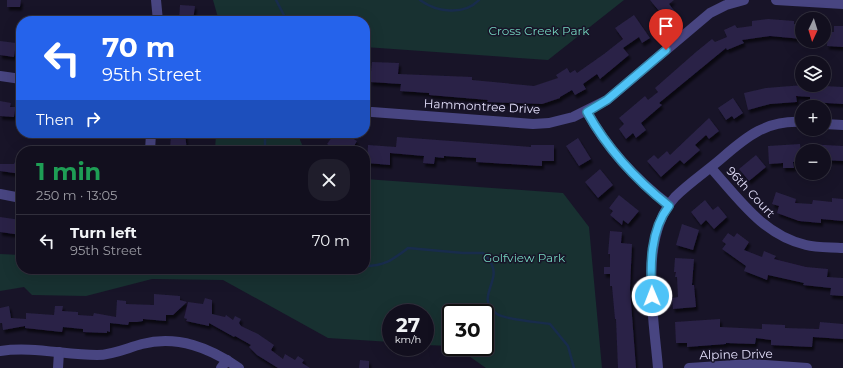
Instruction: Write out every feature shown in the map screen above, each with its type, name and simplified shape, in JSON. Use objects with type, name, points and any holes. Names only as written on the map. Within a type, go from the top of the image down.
[{"type":"street","points":[[156,0],[158,16]]},
{"type":"street","name":"Hammontree Drive","points":[[372,112],[533,124],[561,121],[587,112],[607,100],[710,13],[726,5],[744,0]]},
{"type":"street","points":[[776,0],[843,4]]},
{"type":"street","points":[[0,76],[16,78]]},
{"type":"street","points":[[587,112],[611,150],[628,170],[669,206]]},
{"type":"street","points":[[658,368],[651,284],[654,243],[658,226],[669,206],[676,197],[750,135],[765,127],[782,122],[795,122]]},
{"type":"street","points":[[831,124],[843,125]]},
{"type":"street","name":"96th Court","points":[[711,168],[761,224],[778,236],[808,246],[843,248]]},
{"type":"street","points":[[0,194],[16,197]]},
{"type":"street","points":[[0,351],[23,350],[102,355],[142,344],[173,341],[202,347],[224,364],[239,368]]},
{"type":"street","points":[[58,368],[59,352]]},
{"type":"street","name":"Alpine Drive","points":[[689,368],[745,364],[807,368]]},
{"type":"green space","name":"Cross Creek Park","points":[[213,0],[624,0],[548,60],[370,47],[370,16],[218,16]]},
{"type":"green space","points":[[216,138],[300,138],[303,146],[215,146]]},
{"type":"green space","name":"Golfview Park","points":[[370,179],[563,193],[589,227],[602,368],[486,368],[469,356],[494,356],[494,304],[442,304],[442,346],[434,345],[434,304],[382,304],[382,341],[328,338],[223,280],[152,279],[86,296],[32,295],[24,287],[0,291],[0,254],[16,255],[16,274],[370,274]]},
{"type":"building","points":[[7,0],[21,0],[20,7],[7,7]]},
{"type":"building","points":[[650,0],[674,0],[669,4],[677,14],[668,22]]},
{"type":"building","points":[[180,5],[195,6],[194,16],[179,16]]},
{"type":"building","points":[[634,15],[650,38],[642,43],[639,37],[623,48],[629,55],[600,79],[597,74],[583,84],[586,89],[575,95],[572,90],[560,98],[542,104],[487,102],[488,100],[429,95],[429,93],[400,91],[401,84],[370,82],[372,62],[399,63],[398,74],[472,77],[472,80],[534,86],[558,78],[556,75],[567,68],[570,73],[575,70],[577,73],[604,54],[623,39],[615,28]]},
{"type":"building","points":[[768,19],[794,21],[795,38],[770,36],[742,40],[744,43],[727,50],[726,48],[659,103],[662,105],[641,123],[646,130],[636,138],[633,133],[626,139],[619,129],[624,124],[619,118],[645,96],[648,100],[658,92],[655,88],[712,39],[715,42],[727,37],[724,30],[735,25],[737,28],[752,26],[752,21]]},
{"type":"building","points":[[834,26],[843,26],[843,47],[831,46],[831,32],[834,32]]},
{"type":"building","points":[[0,41],[16,43],[14,57],[0,55]]},
{"type":"building","points":[[795,86],[795,92],[831,92],[831,86],[843,87],[843,104],[831,103],[831,100],[810,100],[810,97],[796,96],[797,100],[795,100],[795,102],[770,104],[748,110],[744,93],[766,88]]},
{"type":"building","points":[[733,98],[743,113],[734,119],[732,116],[726,120],[718,108]]},
{"type":"building","points":[[0,101],[11,103],[10,107],[15,107],[14,117],[0,116]]},
{"type":"building","points":[[709,118],[719,131],[709,139],[706,135],[695,145],[700,150],[684,164],[680,160],[661,177],[647,161],[654,155],[658,159],[667,151],[670,155]]},
{"type":"building","points":[[397,137],[531,147],[531,145],[554,145],[554,161],[542,161],[542,166],[476,162],[476,158],[444,156],[444,158],[435,157],[434,164],[423,163],[424,156],[390,153],[390,165],[370,163],[370,146],[368,145],[396,147]]},
{"type":"building","points":[[171,138],[186,138],[186,146],[170,146]]},
{"type":"building","points":[[331,138],[352,138],[357,141],[354,146],[330,146],[327,144]]},
{"type":"building","points":[[578,138],[591,159],[579,166],[566,146]]},
{"type":"building","points":[[795,144],[795,162],[793,162],[794,168],[783,168],[783,163],[769,164],[768,146]]},
{"type":"building","points":[[831,145],[843,146],[843,161],[831,160]]},
{"type":"building","points":[[756,155],[766,167],[749,181],[739,169]]},
{"type":"building","points":[[16,162],[16,173],[0,171],[0,164],[14,164]]},
{"type":"building","points":[[600,169],[613,185],[598,198],[585,182]]},
{"type":"building","points":[[776,192],[796,199],[795,203],[812,204],[813,200],[832,202],[832,198],[843,199],[843,221],[821,219],[821,223],[799,221],[777,213],[779,206],[772,204]]},
{"type":"building","points":[[619,195],[639,211],[628,224],[623,220],[622,225],[610,215],[613,211],[609,208]]},
{"type":"building","points":[[705,200],[713,210],[718,206],[727,217],[714,229],[706,220],[701,225],[691,212]]},
{"type":"building","points":[[0,217],[16,219],[16,234],[0,232]]},
{"type":"building","points":[[682,224],[699,230],[693,250],[676,245]]},
{"type":"building","points":[[610,231],[622,232],[621,243],[632,244],[630,289],[636,368],[618,368],[616,319],[612,286],[610,286],[610,274],[604,274],[604,267],[610,267],[610,254],[608,254]]},
{"type":"building","points":[[728,233],[734,237],[737,233],[749,242],[744,250],[762,257],[764,251],[776,256],[774,259],[806,267],[828,269],[827,277],[843,278],[843,296],[830,295],[831,288],[803,285],[804,283],[768,275],[767,280],[744,271],[746,266],[722,249],[726,244],[722,241]]},
{"type":"building","points":[[675,258],[694,259],[692,285],[694,285],[696,307],[673,309],[672,298],[678,297],[677,277],[675,277],[676,272],[674,272]]},
{"type":"building","points":[[154,294],[180,296],[180,300],[187,302],[173,315],[166,315],[166,321],[143,319],[143,321],[129,322],[128,325],[110,323],[110,332],[107,331],[107,333],[83,332],[83,329],[63,327],[62,332],[25,328],[25,326],[3,330],[2,323],[0,323],[0,308],[9,306],[11,318],[26,319],[26,313],[54,315],[55,306],[63,306],[62,311],[78,312],[78,315],[93,316],[94,313],[116,317],[117,300],[126,301],[126,304],[154,305]]},
{"type":"building","points":[[205,298],[212,300],[212,314],[225,317],[226,315],[233,320],[235,316],[241,319],[239,323],[241,326],[258,334],[274,345],[271,350],[283,359],[285,354],[295,360],[298,356],[304,360],[302,363],[310,368],[278,368],[257,355],[249,347],[251,345],[235,336],[234,337],[209,323],[209,326],[186,321],[187,319],[184,318],[188,302],[203,304]]},
{"type":"building","points":[[720,319],[720,327],[762,329],[762,324],[785,325],[785,328],[819,329],[820,322],[843,324],[843,339],[813,337],[812,347],[771,345],[771,340],[756,338],[755,344],[726,343],[687,347],[687,343],[676,343],[675,322]]},
{"type":"building","points":[[360,360],[369,361],[369,368],[359,368]]},
{"type":"waterway","points":[[276,0],[284,16]]},
{"type":"waterway","points":[[420,0],[434,7],[450,10],[466,8],[479,0]]},
{"type":"waterway","points":[[265,138],[265,146]]},
{"type":"waterway","points":[[370,266],[388,262],[408,248],[463,253],[483,253],[490,261],[494,271],[488,296],[488,302],[491,308],[497,314],[507,318],[550,324],[568,346],[574,368]]},
{"type":"route","points":[[652,296],[651,284],[654,243],[658,226],[669,206],[628,170],[611,150],[587,112],[607,100],[666,50]]}]
